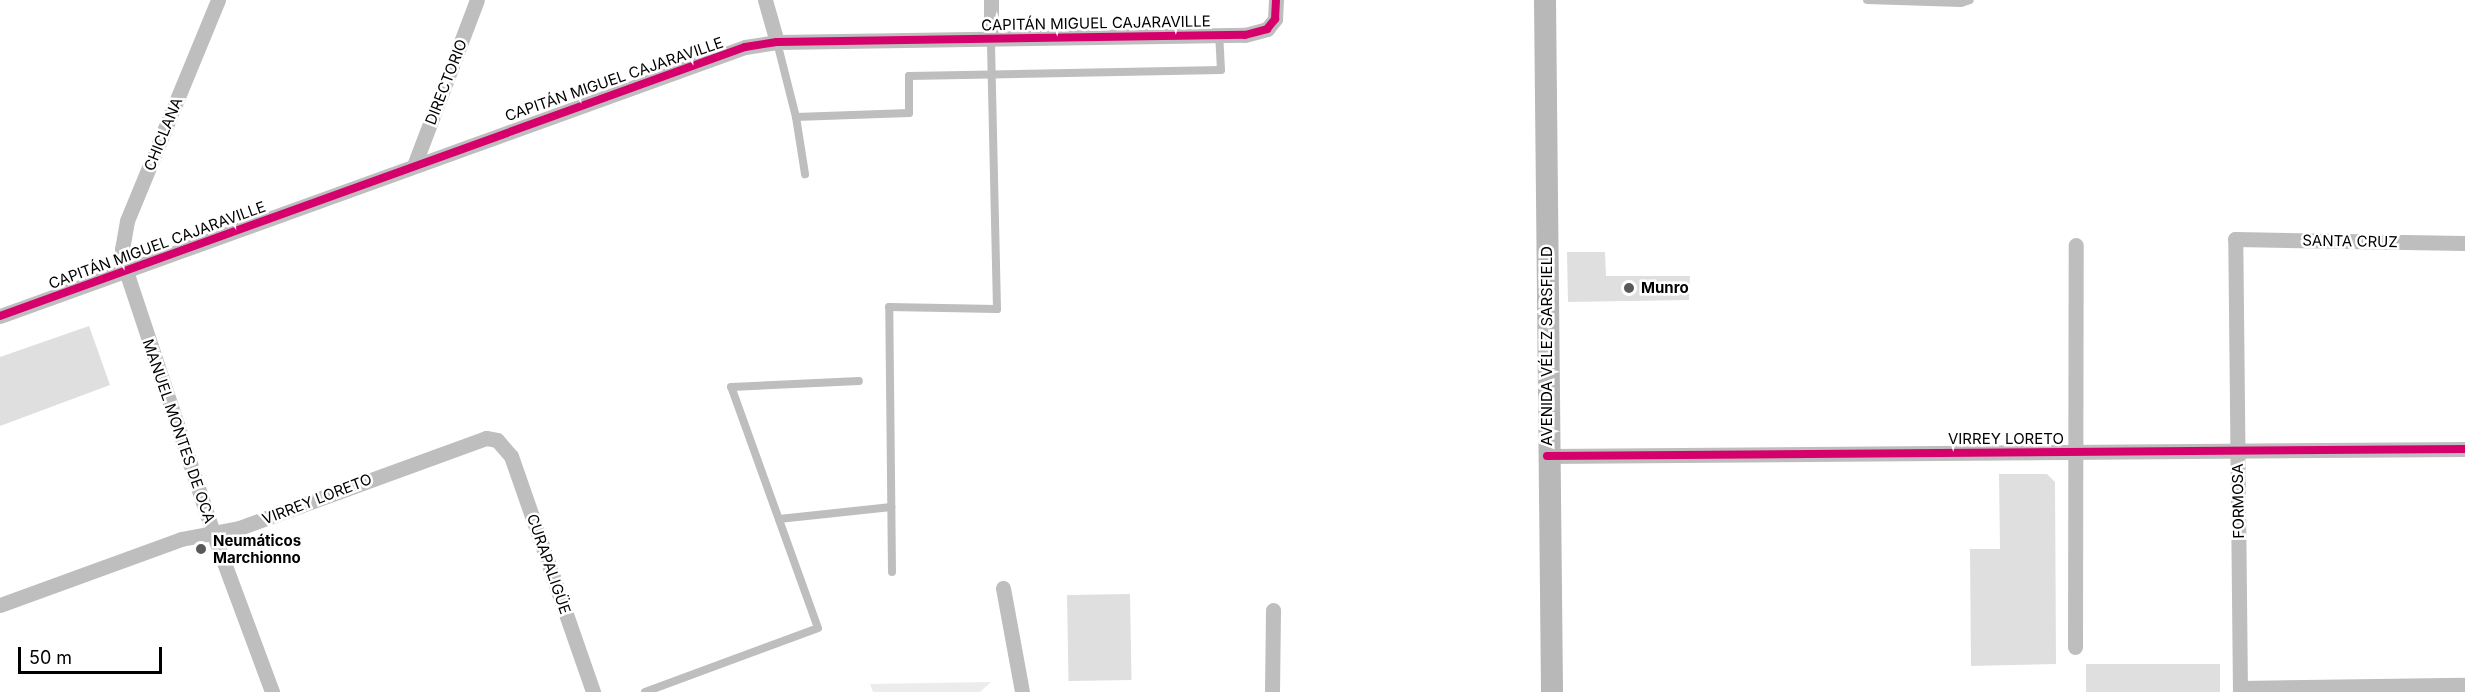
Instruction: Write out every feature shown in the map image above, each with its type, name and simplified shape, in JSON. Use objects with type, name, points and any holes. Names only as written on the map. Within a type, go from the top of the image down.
[{"type":"main road","name":"AVENIDA VÉLEZ SARSFIELD","points":[[1545,0],[1547,456],[1552,692]]},
{"type":"street","name":"CHICLANA","points":[[126,271],[122,249],[127,221],[218,0]]},
{"type":"street","name":"DIRECTORIO","points":[[415,163],[477,0]]},
{"type":"street","points":[[765,0],[777,42]]},
{"type":"street","points":[[991,0],[991,38]]},
{"type":"street","name":"CAPITÁN MIGUEL CAJARAVILLE","points":[[0,316],[415,163],[745,47],[777,42],[1258,34],[1268,29],[1275,20],[1276,0]]},
{"type":"street","name":"SANTA CRUZ","points":[[2235,239],[2465,243]]},
{"type":"street","name":"FORMOSA","points":[[2235,239],[2240,690]]},
{"type":"street","points":[[2075,647],[2076,245]]},
{"type":"street","name":"MANUEL MONTES DE OCA","points":[[126,271],[213,533],[272,692]]},
{"type":"street","name":"VIRREY LORETO","points":[[0,606],[181,539],[239,528],[474,440],[497,440]]},
{"type":"street","name":"CURAPALIGÜE","points":[[497,440],[511,456],[593,692]]},
{"type":"street","name":"VIRREY LORETO","points":[[1547,456],[2465,449]]},
{"type":"street","points":[[1003,588],[1022,692]]},
{"type":"street","points":[[1272,692],[1273,610]]},
{"type":"street","points":[[2240,690],[2465,684]]},
{"type":"lane","points":[[1867,0],[1961,3],[1970,0]]},
{"type":"lane","points":[[796,117],[909,113],[909,76],[1221,70],[1219,35]]},
{"type":"lane","points":[[892,572],[889,308],[997,309],[989,74],[991,38]]},
{"type":"lane","points":[[777,42],[796,117],[805,174]]},
{"type":"lane","points":[[645,692],[818,628],[731,387],[859,381]]},
{"type":"lane","points":[[779,519],[891,507]]},
{"type":"shaded area","points":[[991,682],[980,692],[873,692],[870,684]]},
{"type":"building","name":"Munro","points":[[1567,252],[1605,252],[1606,276],[1690,276],[1689,300],[1568,302]]},
{"type":"building","points":[[89,326],[110,385],[0,426],[0,357]]},
{"type":"building","points":[[1999,474],[2047,474],[2055,482],[2056,664],[1971,666],[1970,549],[2000,549]]},
{"type":"building","points":[[1130,594],[1132,680],[1069,681],[1067,595]]},
{"type":"building","points":[[2086,664],[2220,664],[2220,692],[2086,692]]},
{"type":"cycle path","points":[[0,316],[745,47],[777,42],[1245,35],[1267,29],[1275,19],[1276,0]]},
{"type":"cycle path","points":[[1547,456],[2465,449]]},
{"type":"place","name":"Munro","points":[[1629,288]]},
{"type":"place","name":"Neumáticos Marchionno","points":[[201,549]]}]
